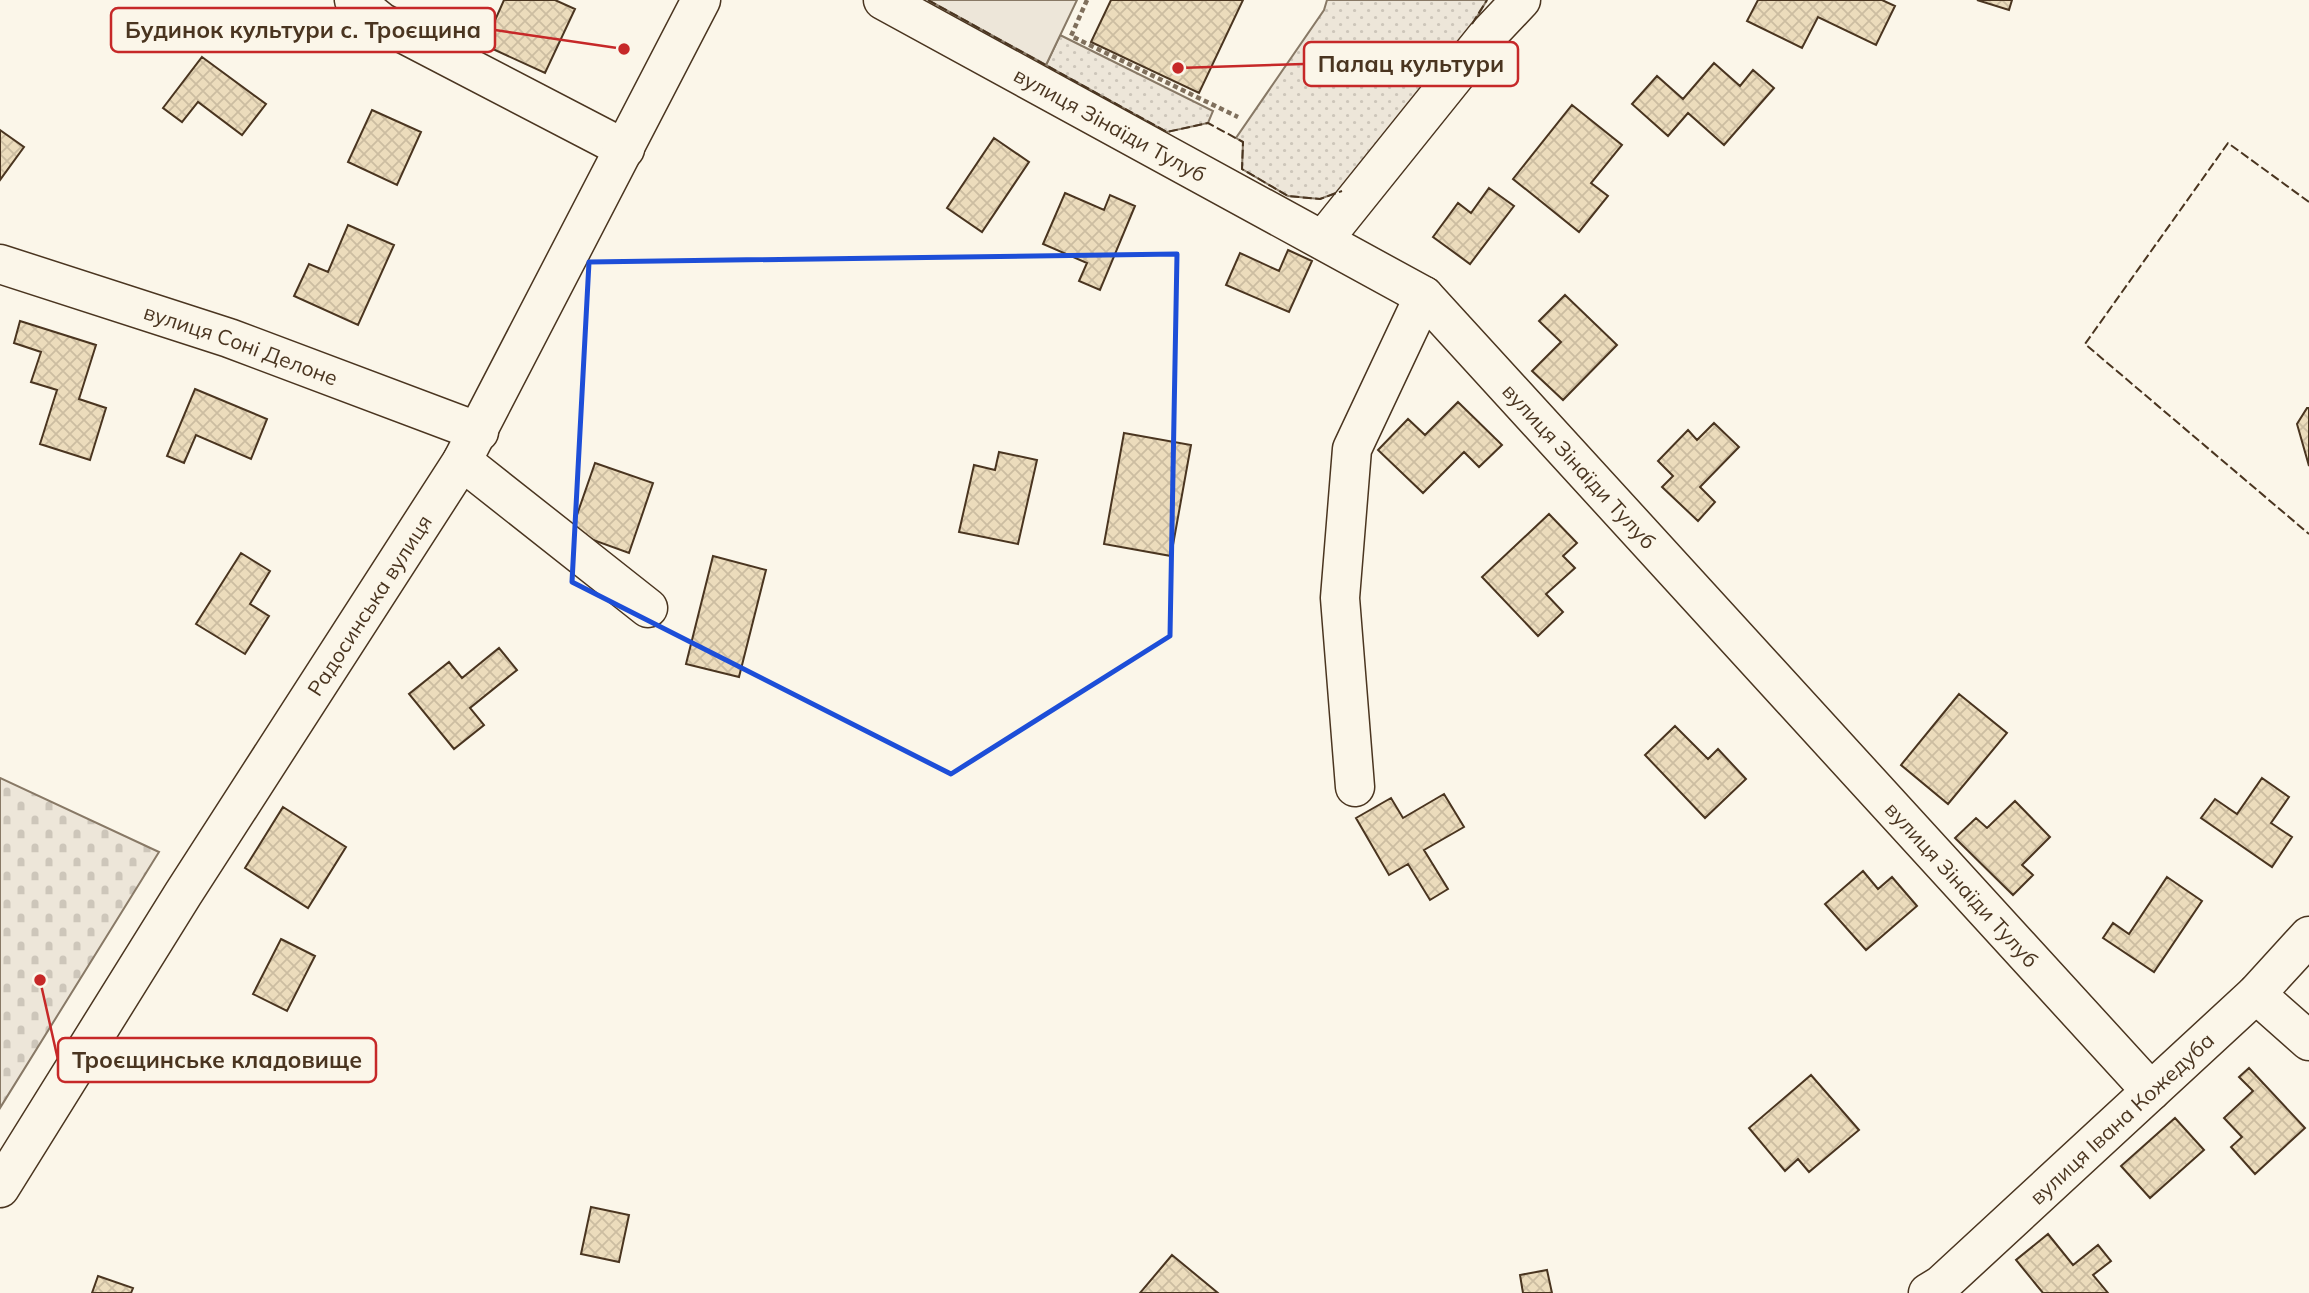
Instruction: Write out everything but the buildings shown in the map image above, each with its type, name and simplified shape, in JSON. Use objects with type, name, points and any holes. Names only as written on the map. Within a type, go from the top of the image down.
[{"type":"street","points":[[354,0],[381,22],[625,149]]},
{"type":"street","name":"Радосинська вулиця","points":[[0,1188],[183,894],[471,446],[701,0]]},
{"type":"street","name":"вулиця Зінаїди Тулуб","points":[[883,0],[1424,296],[2151,1091]]},
{"type":"street","points":[[1323,240],[1486,37],[1521,0]]},
{"type":"street","name":"вулиця Соні Делоне","points":[[0,264],[229,338],[471,446],[648,608]]},
{"type":"street","points":[[1355,787],[1340,598],[1352,449],[1424,296]]},
{"type":"street","name":"вулиця Івана Кожедуба","points":[[1928,1293],[1941,1284],[2256,994],[2309,936]]},
{"type":"street","points":[[2256,994],[2309,1041]]},
{"type":"path","points":[[1087,0],[1071,36],[1238,117]]},
{"type":"highlighted area","points":[[1177,254],[1170,636],[951,774],[572,582],[589,262]]},
{"type":"green space","points":[[928,0],[1077,0],[1046,65]]},
{"type":"green space","points":[[1327,0],[1487,0],[1441,77],[1349,188],[1320,199],[1288,196],[1242,169],[1243,142],[1236,138],[1324,10]]},
{"type":"green space","points":[[1060,35],[1213,111],[1208,123],[1167,132],[1046,65]]},
{"type":"green space","points":[[0,778],[159,852],[0,1108]]},
{"type":"fence","points":[[928,0],[1167,132],[1208,123],[1243,142],[1242,169],[1288,196],[1320,199],[1342,191]]},
{"type":"fence","points":[[1472,24],[1487,0]]},
{"type":"fence","points":[[2309,202],[2228,143],[2085,344],[2309,534]]},
{"type":"place","name":"Будинок культури с. Троєщина","points":[[624,49]]},
{"type":"place","name":"Палац культури","points":[[1178,68]]},
{"type":"place","name":"Троєщинське кладовище","points":[[40,980]]}]
